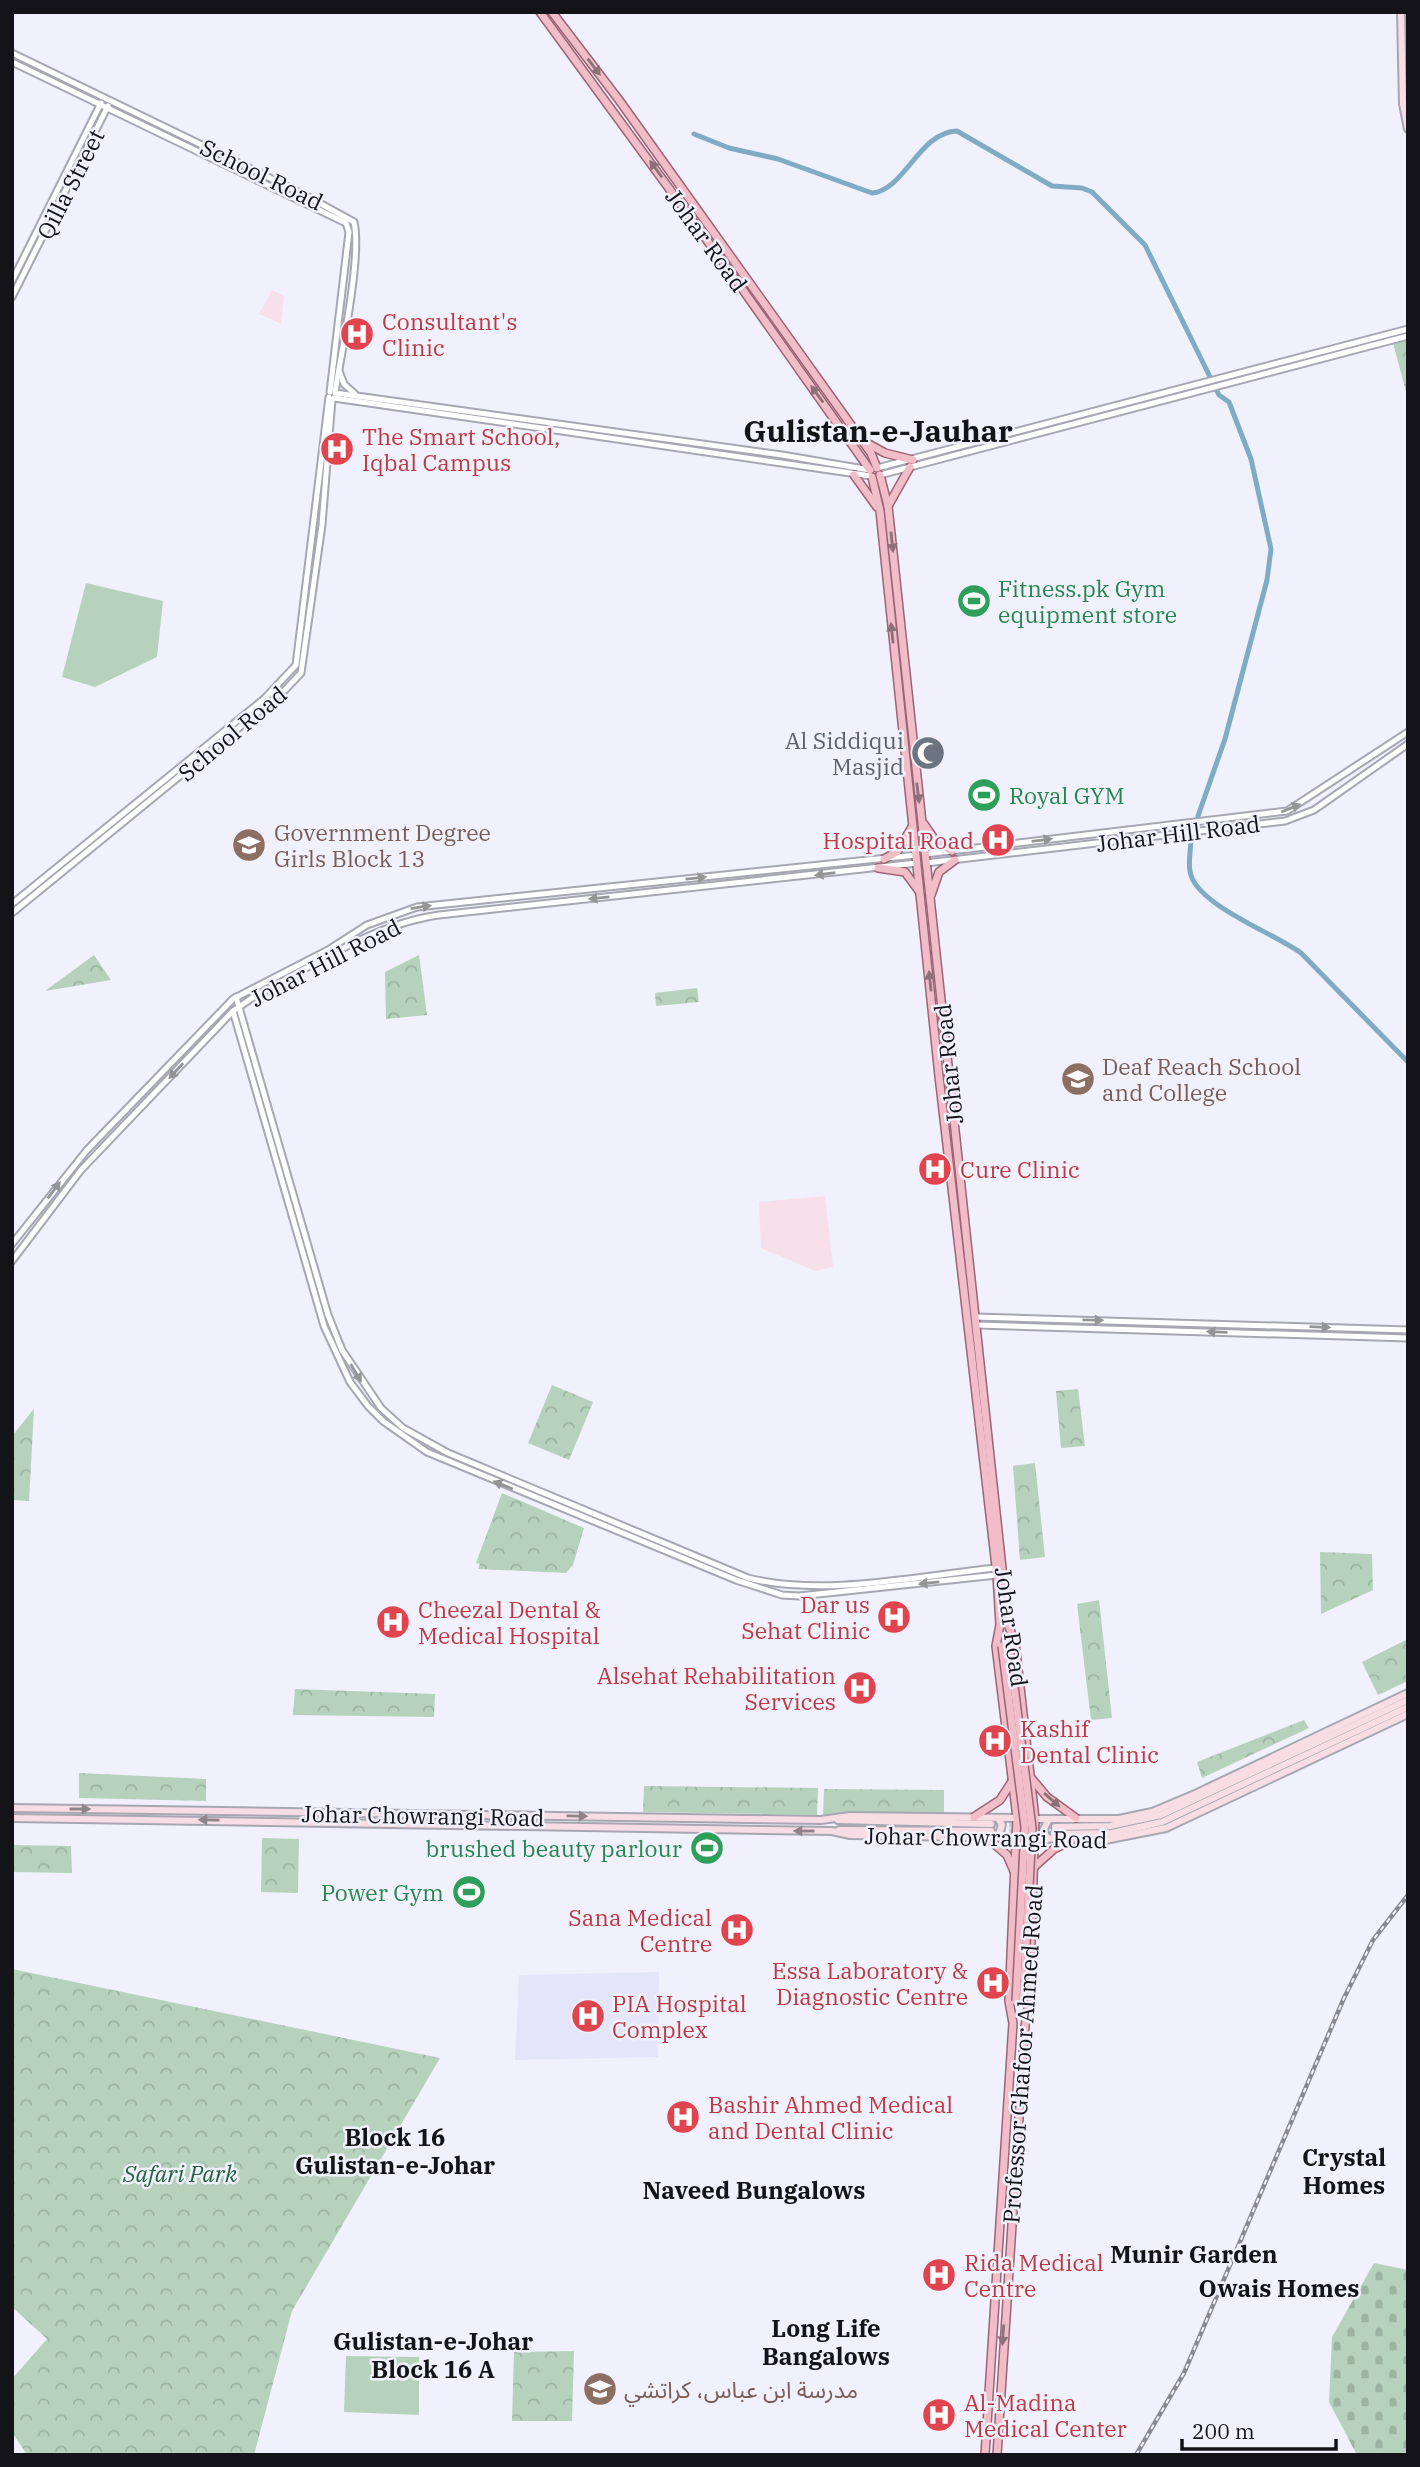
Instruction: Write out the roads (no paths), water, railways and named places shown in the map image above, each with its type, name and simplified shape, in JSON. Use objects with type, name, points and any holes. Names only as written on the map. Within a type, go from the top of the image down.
[{"type":"main road","name":"Johar Road","points":[[540,12],[874,473],[913,821],[930,898],[976,1321],[1004,1624],[996,1646],[1017,1818],[1009,2001],[1013,2023]]},
{"type":"main road","name":"Johar Road","points":[[552,12],[619,100],[862,440],[888,506],[922,821],[920,894],[936,1043],[997,1572],[1004,1624],[1015,1643],[1032,1779]]},
{"type":"main road","points":[[1401,12],[1408,129]]},
{"type":"main road","points":[[862,440],[911,464],[888,506]]},
{"type":"main road","points":[[854,475],[880,511]]},
{"type":"main road","points":[[884,859],[897,852],[905,843],[913,821]]},
{"type":"main road","points":[[922,821],[936,840],[952,851]]},
{"type":"main road","points":[[930,898],[939,872],[955,860]]},
{"type":"main road","points":[[878,868],[905,872],[920,894]]},
{"type":"main road","points":[[936,1043],[945,1043]]},
{"type":"main road","points":[[985,2455],[1013,2023],[1019,2002],[1025,1826],[1004,1624]]},
{"type":"main road","name":"Johar Chowrangi Road","points":[[833,1819],[850,1816],[1049,1819],[1136,1816],[1170,1805],[1408,1693]]},
{"type":"main road","name":"Johar Chowrangi Road","points":[[1408,1700],[1161,1815],[1110,1826],[1054,1830],[1112,1833],[1162,1822],[1408,1707]]},
{"type":"main road","name":"Johar Chowrangi Road","points":[[12,1808],[833,1819],[989,1831],[998,1837],[1105,1840],[1166,1828],[1408,1714]]},
{"type":"main road","points":[[974,1817],[1000,1800],[1014,1779]]},
{"type":"main road","points":[[1032,1779],[1047,1797],[1076,1818]]},
{"type":"main road","name":"Professor Ghafoor Ahmed Road","points":[[997,2455],[1025,2026],[1029,2003],[1035,1838],[1032,1779]]},
{"type":"main road","points":[[541,1826],[542,1816]]},
{"type":"main road","points":[[555,1816],[555,1826]]},
{"type":"main road","name":"Johar Chowrangi Road","points":[[12,1818],[832,1831],[850,1835],[989,1831]]},
{"type":"main road","points":[[998,1818],[1003,1825],[998,1837]]},
{"type":"main road","points":[[1048,1839],[1044,1828],[1049,1819]]},
{"type":"main road","points":[[989,1831],[1007,1856],[1016,1878]]},
{"type":"main road","points":[[1034,1867],[1054,1849],[1071,1841]]},
{"type":"main road","points":[[1019,2002],[1025,2026]]},
{"type":"main road","points":[[998,2272],[1008,2273]]},
{"type":"street","name":"School Road","points":[[12,53],[327,209],[346,223],[349,232],[304,665],[301,673],[285,690],[12,913]]},
{"type":"street","name":"School Road","points":[[12,62],[327,209]]},
{"type":"street","name":"Qilla Street","points":[[12,281],[104,97]]},
{"type":"street","name":"Qilla Street","points":[[12,298],[111,101]]},
{"type":"street","points":[[1226,381],[1408,329]]},
{"type":"street","points":[[332,396],[779,461],[854,475],[911,464],[1408,336]]},
{"type":"street","name":"School Road","points":[[332,396],[339,368],[337,357]]},
{"type":"street","points":[[339,368],[344,384],[357,396]]},
{"type":"street","points":[[332,396],[357,396],[782,455],[874,473]]},
{"type":"street","name":"School Road","points":[[12,905],[280,684],[296,665],[320,502]]},
{"type":"street","points":[[280,684],[285,690]]},
{"type":"street","points":[[921,859],[952,851],[1287,811],[1408,732]]},
{"type":"street","name":"Johar Hill Road","points":[[12,1261],[94,1156],[233,1011],[329,953],[367,925],[417,907],[864,860],[955,860],[1285,821],[1314,810],[1408,744]]},
{"type":"street","name":"Johar Hill Road","points":[[12,1244],[87,1150],[236,997],[329,953],[415,918],[878,868],[921,859]]},
{"type":"street","points":[[864,860],[866,869]]},
{"type":"street","points":[[236,997],[331,1323],[356,1375],[381,1408],[425,1442],[748,1578],[788,1587],[997,1572]]},
{"type":"street","points":[[233,1011],[324,1326],[350,1382],[383,1421],[427,1452],[740,1582],[782,1595],[819,1594],[997,1572]]},
{"type":"street","points":[[192,1040],[199,1047]]},
{"type":"street","points":[[87,1150],[94,1156]]},
{"type":"street","points":[[976,1321],[1248,1325],[1408,1331]]},
{"type":"street","points":[[976,1321],[1408,1338]]},
{"type":"street","points":[[1248,1325],[1248,1333]]},
{"type":"street","points":[[531,1496],[534,1488]]},
{"type":"street","points":[[648,1544],[651,1537]]},
{"type":"waterway","points":[[694,134],[729,148],[778,159],[872,193],[884,190],[894,182],[932,141],[957,131],[1052,186],[1082,188],[1092,192],[1145,245],[1219,395],[1229,402],[1251,459],[1271,549],[1267,580],[1225,739],[1198,816]]},
{"type":"waterway","points":[[1191,838],[1190,871],[1195,883],[1205,895],[1237,917],[1301,953],[1408,1062]]},
{"type":"tunnel","points":[[991,1824],[1021,1825]]},
{"type":"tunnel","points":[[991,1831],[1021,1832]]},
{"type":"railway","points":[[1136,2455],[1184,2373],[1344,1998],[1373,1940],[1408,1895]]},
{"type":"place","name":"Consultant's Clinic","points":[[357,334]]},
{"type":"place","name":"The Smart School, Iqbal Campus","points":[[337,449]]},
{"type":"place","name":"Fitness.pk Gym equipment store","points":[[974,601]]},
{"type":"place","name":"Al Siddiqui Masjid","points":[[928,753]]},
{"type":"place","name":"Royal GYM","points":[[984,795]]},
{"type":"place","name":"Hospital Road","points":[[998,840]]},
{"type":"place","name":"Government Degree Girls Block 13","points":[[249,845]]},
{"type":"place","name":"Deaf Reach School and College","points":[[1078,1079]]},
{"type":"place","name":"Cure Clinic","points":[[935,1169]]},
{"type":"place","name":"Dar us Sehat Clinic","points":[[894,1617]]},
{"type":"place","name":"Cheezal Dental & Medical Hospital","points":[[393,1622]]},
{"type":"place","name":"Alsehat Rehabilitation Services","points":[[860,1688]]},
{"type":"place","name":"Kashif Dental Clinic","points":[[995,1741]]},
{"type":"place","name":"brushed beauty parlour","points":[[707,1848]]},
{"type":"place","name":"Power Gym","points":[[469,1892]]},
{"type":"place","name":"Sana Medical Centre","points":[[737,1930]]},
{"type":"place","name":"Essa Laboratory & Diagnostic Centre","points":[[993,1983]]},
{"type":"place","name":"PIA Hospital Complex","points":[[588,2016]]},
{"type":"place","name":"Bashir Ahmed Medical and Dental Clinic","points":[[683,2117]]},
{"type":"place","name":"Rida Medical Centre","points":[[939,2275]]},
{"type":"place","name":"مدرسة ابن عباس، كراتشي","points":[[600,2389]]},
{"type":"place","name":"Al-Madina Medical Center","points":[[939,2415]]},
{"type":"district","name":"Gulistan-e-Jauhar","points":[[878,430]]},
{"type":"district","name":"Block 16 Gulistan-e-Johar","points":[[395,2151]]},
{"type":"district","name":"Crystal Homes","points":[[1344,2171]]},
{"type":"district","name":"Naveed Bungalows","points":[[754,2190]]},
{"type":"district","name":"Munir Garden","points":[[1194,2254]]},
{"type":"district","name":"Owais Homes","points":[[1279,2288]]},
{"type":"district","name":"Long Life Bangalows","points":[[826,2342]]},
{"type":"district","name":"Gulistan-e-Johar Block 16 A","points":[[433,2355]]},
{"type":"park label","name":"Safari Park","points":[[180,2173]]}]
